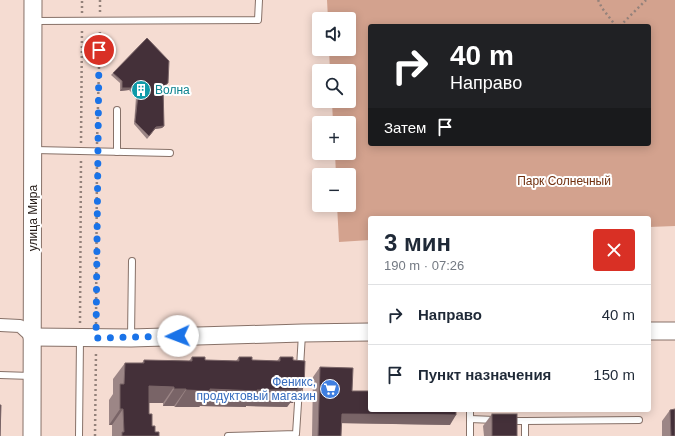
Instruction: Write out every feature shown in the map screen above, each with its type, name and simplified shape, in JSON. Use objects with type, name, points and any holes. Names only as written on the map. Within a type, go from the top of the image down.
[{"type":"street","name":"улица Мира","points":[[32,436],[33,0]]},
{"type":"street","points":[[0,325],[20,326],[32,337],[131,338],[368,332]]},
{"type":"street","points":[[651,332],[675,331]]},
{"type":"lane","points":[[33,21],[258,20],[259,0]]},
{"type":"lane","points":[[116,152],[117,110]]},
{"type":"lane","points":[[33,150],[170,153]]},
{"type":"lane","points":[[131,338],[132,261]]},
{"type":"lane","points":[[300,372],[302,333]]},
{"type":"lane","points":[[79,436],[88,338]]},
{"type":"lane","points":[[0,375],[33,376]]},
{"type":"lane","points":[[228,436],[296,434],[299,380]]},
{"type":"lane","points":[[470,412],[470,436]]},
{"type":"lane","points":[[470,419],[525,421],[639,420]]},
{"type":"lane","points":[[525,421],[525,436]]},
{"type":"path","points":[[82,0],[81,151],[88,338],[95,436]]},
{"type":"path","points":[[88,338],[97,152],[100,0]]},
{"type":"path","points":[[598,0],[602,8],[614,24]]},
{"type":"path","points":[[622,24],[645,0]]},
{"type":"green space","name":"Парк Солнечный","points":[[327,0],[675,0],[675,226],[651,227],[651,216],[368,216],[368,240],[339,242],[337,212],[356,212],[356,168],[336,168],[335,160],[356,160],[356,116],[333,116],[332,108],[356,108],[356,64],[330,64],[329,56],[356,56],[356,12],[328,12]]},
{"type":"building","name":"Волна","points":[[147,38],[169,61],[168,83],[163,87],[164,126],[156,127],[149,136],[135,122],[138,95],[131,88],[122,88],[122,81],[113,73]]},
{"type":"building","points":[[192,357],[205,357],[205,360],[239,361],[239,357],[252,357],[252,360],[280,361],[280,357],[293,357],[293,360],[305,361],[304,387],[298,387],[298,390],[257,391],[210,389],[210,391],[149,386],[149,414],[152,414],[152,426],[155,426],[155,432],[159,432],[159,436],[122,436],[122,432],[124,432],[123,409],[120,409],[120,384],[124,384],[125,363],[144,363],[144,360],[192,361]]},
{"type":"building","points":[[320,367],[353,368],[352,391],[368,391],[368,412],[456,412],[456,415],[342,414],[341,436],[318,436]]},
{"type":"building","points":[[0,405],[1,405],[0,436]]},
{"type":"building","points":[[675,409],[675,436],[671,436],[670,410]]},
{"type":"building","points":[[492,414],[517,414],[517,436],[492,436]]},
{"type":"place","name":"Волна","points":[[141,90]]},
{"type":"place","name":"Феникс, продуктовый магазин","points":[[330,389]]},
{"type":"route","points":[[99,50],[96,338],[178,336]]}]
